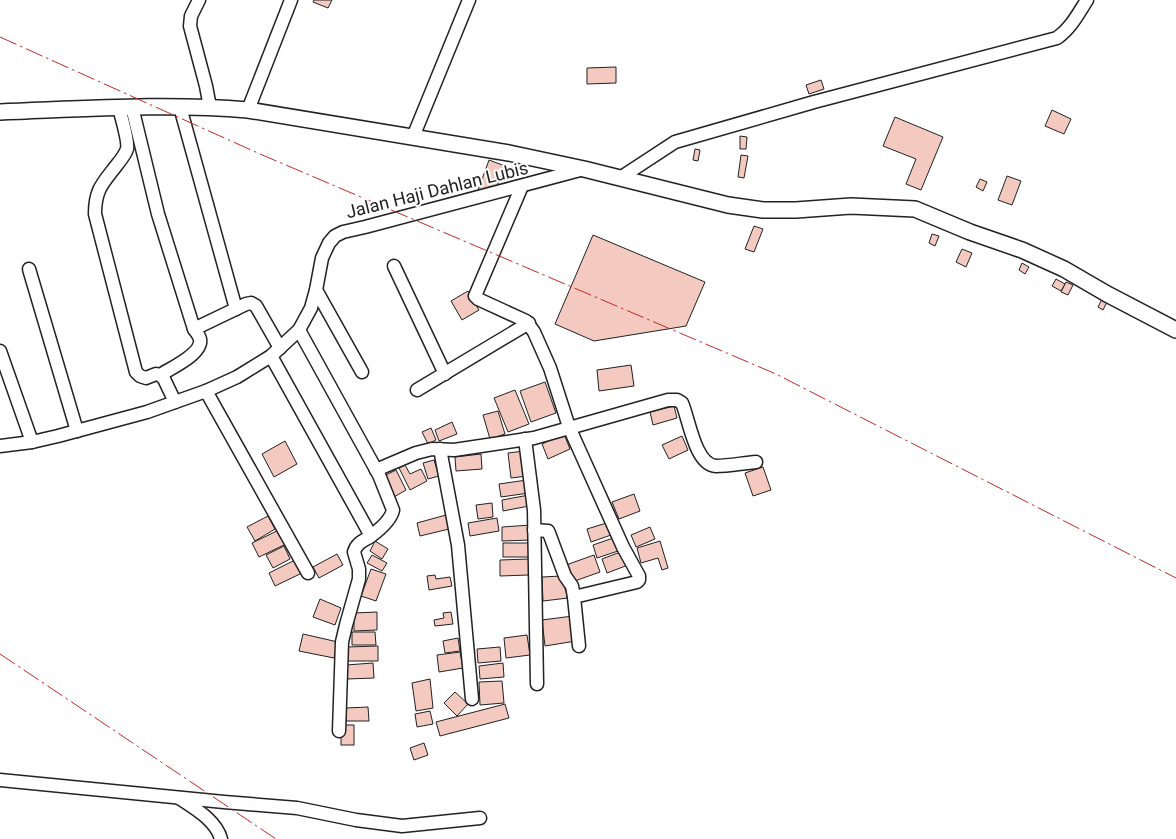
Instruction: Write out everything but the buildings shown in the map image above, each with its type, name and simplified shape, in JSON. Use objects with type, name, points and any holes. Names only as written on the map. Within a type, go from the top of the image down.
[{"type":"main road","points":[[0,112],[125,107],[210,107],[248,110],[509,153],[584,169],[728,205],[763,210],[851,206],[915,209],[1064,269],[1176,330]]},
{"type":"street","points":[[199,0],[191,16],[190,26],[210,107]]},
{"type":"street","points":[[248,110],[292,0]]},
{"type":"street","points":[[413,137],[469,0]]},
{"type":"street","points":[[620,178],[676,142],[823,100],[1057,38],[1071,26],[1087,0]]},
{"type":"street","points":[[125,107],[194,329],[201,341],[197,350],[188,358],[160,374],[146,378],[136,372],[95,214],[98,190],[127,150],[125,107]]},
{"type":"street","points":[[180,107],[236,309]]},
{"type":"street","name":"Jalan Haji Dahlan Lubis","points":[[1,444],[32,442],[147,412],[206,391],[237,377],[275,352],[299,330],[311,308],[322,258],[329,243],[342,232],[584,169]]},
{"type":"street","points":[[522,186],[476,296],[478,299],[529,323],[550,368],[569,427],[623,548],[639,578],[637,582],[574,597]]},
{"type":"street","points":[[394,266],[445,374]]},
{"type":"street","points":[[29,269],[77,430]]},
{"type":"street","points":[[316,290],[362,372]]},
{"type":"street","points":[[194,329],[246,304],[251,303],[256,306],[275,352],[371,536]]},
{"type":"street","points":[[417,390],[529,323]]},
{"type":"street","points":[[299,330],[376,470],[393,510],[390,518],[371,536],[355,547],[354,552],[359,569],[359,579],[342,642],[339,730]]},
{"type":"street","points":[[0,350],[32,442]]},
{"type":"street","points":[[160,374],[164,378],[175,402]]},
{"type":"street","points":[[206,391],[308,573]]},
{"type":"street","points":[[376,470],[432,448],[454,450],[525,439],[668,400],[682,402],[699,453],[706,462],[715,466],[756,462]]},
{"type":"street","points":[[525,439],[534,510],[537,684]]},
{"type":"street","points":[[440,449],[458,545],[472,699]]},
{"type":"street","points":[[534,530],[549,533],[566,576],[572,586],[579,646]]},
{"type":"street","points":[[0,780],[297,808],[356,820],[402,826],[480,818]]},
{"type":"street","points":[[176,797],[199,812],[216,827],[221,839]]},
{"type":"power","points":[[0,37],[260,154],[776,374],[1176,578]]},
{"type":"power","points":[[0,654],[276,839]]}]
